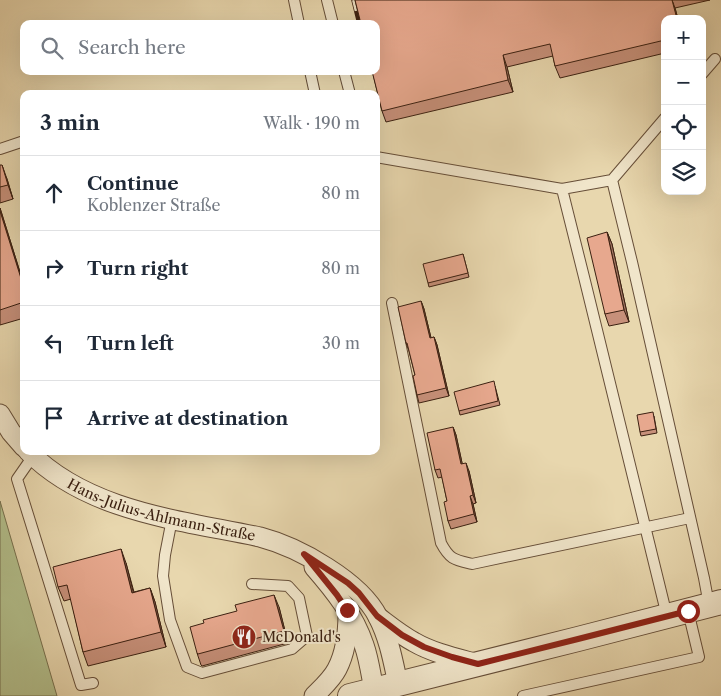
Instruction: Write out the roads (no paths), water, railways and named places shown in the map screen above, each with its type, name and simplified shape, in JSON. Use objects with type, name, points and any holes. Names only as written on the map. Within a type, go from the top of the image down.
[{"type":"street","name":"Hans-Julius-Ahlmann-Straße","points":[[0,414],[20,442]]},
{"type":"street","name":"Hans-Julius-Ahlmann-Straße","points":[[33,455],[57,476],[88,493],[117,505],[172,519],[274,540],[304,554],[348,583],[359,593],[377,616],[387,639],[399,690]]},
{"type":"street","name":"Hans-Julius-Ahlmann-Straße","points":[[304,554],[337,595],[354,621],[364,645],[374,693]]},
{"type":"street","points":[[350,696],[399,690],[478,664],[696,609]]},
{"type":"street","points":[[314,696],[337,669],[348,633],[348,612]]},
{"type":"street","name":"Hans-Julius-Ahlmann-Straße","points":[[377,616],[402,635],[424,647],[478,664]]},
{"type":"lane","points":[[294,0],[298,20]]},
{"type":"lane","points":[[327,0],[332,20]]},
{"type":"lane","points":[[706,69],[715,59]]},
{"type":"lane","points":[[311,75],[313,90]]},
{"type":"lane","points":[[345,75],[349,90]]},
{"type":"lane","points":[[380,158],[562,189],[612,180],[661,123]]},
{"type":"lane","points":[[0,149],[20,142]]},
{"type":"lane","points":[[523,696],[699,657],[696,609],[704,578],[612,180]]},
{"type":"lane","points":[[562,189],[645,528],[696,609]]},
{"type":"lane","points":[[392,302],[442,543],[447,554],[456,560],[472,564],[690,518]]},
{"type":"lane","points":[[27,455],[18,479],[81,685],[93,683]]},
{"type":"lane","points":[[172,519],[163,576],[170,620],[187,666],[202,673],[292,649],[306,636],[299,598],[288,586],[252,584]]},
{"type":"railway","points":[[354,0],[359,20]]},
{"type":"place","name":"McDonald's","points":[[244,637]]}]
